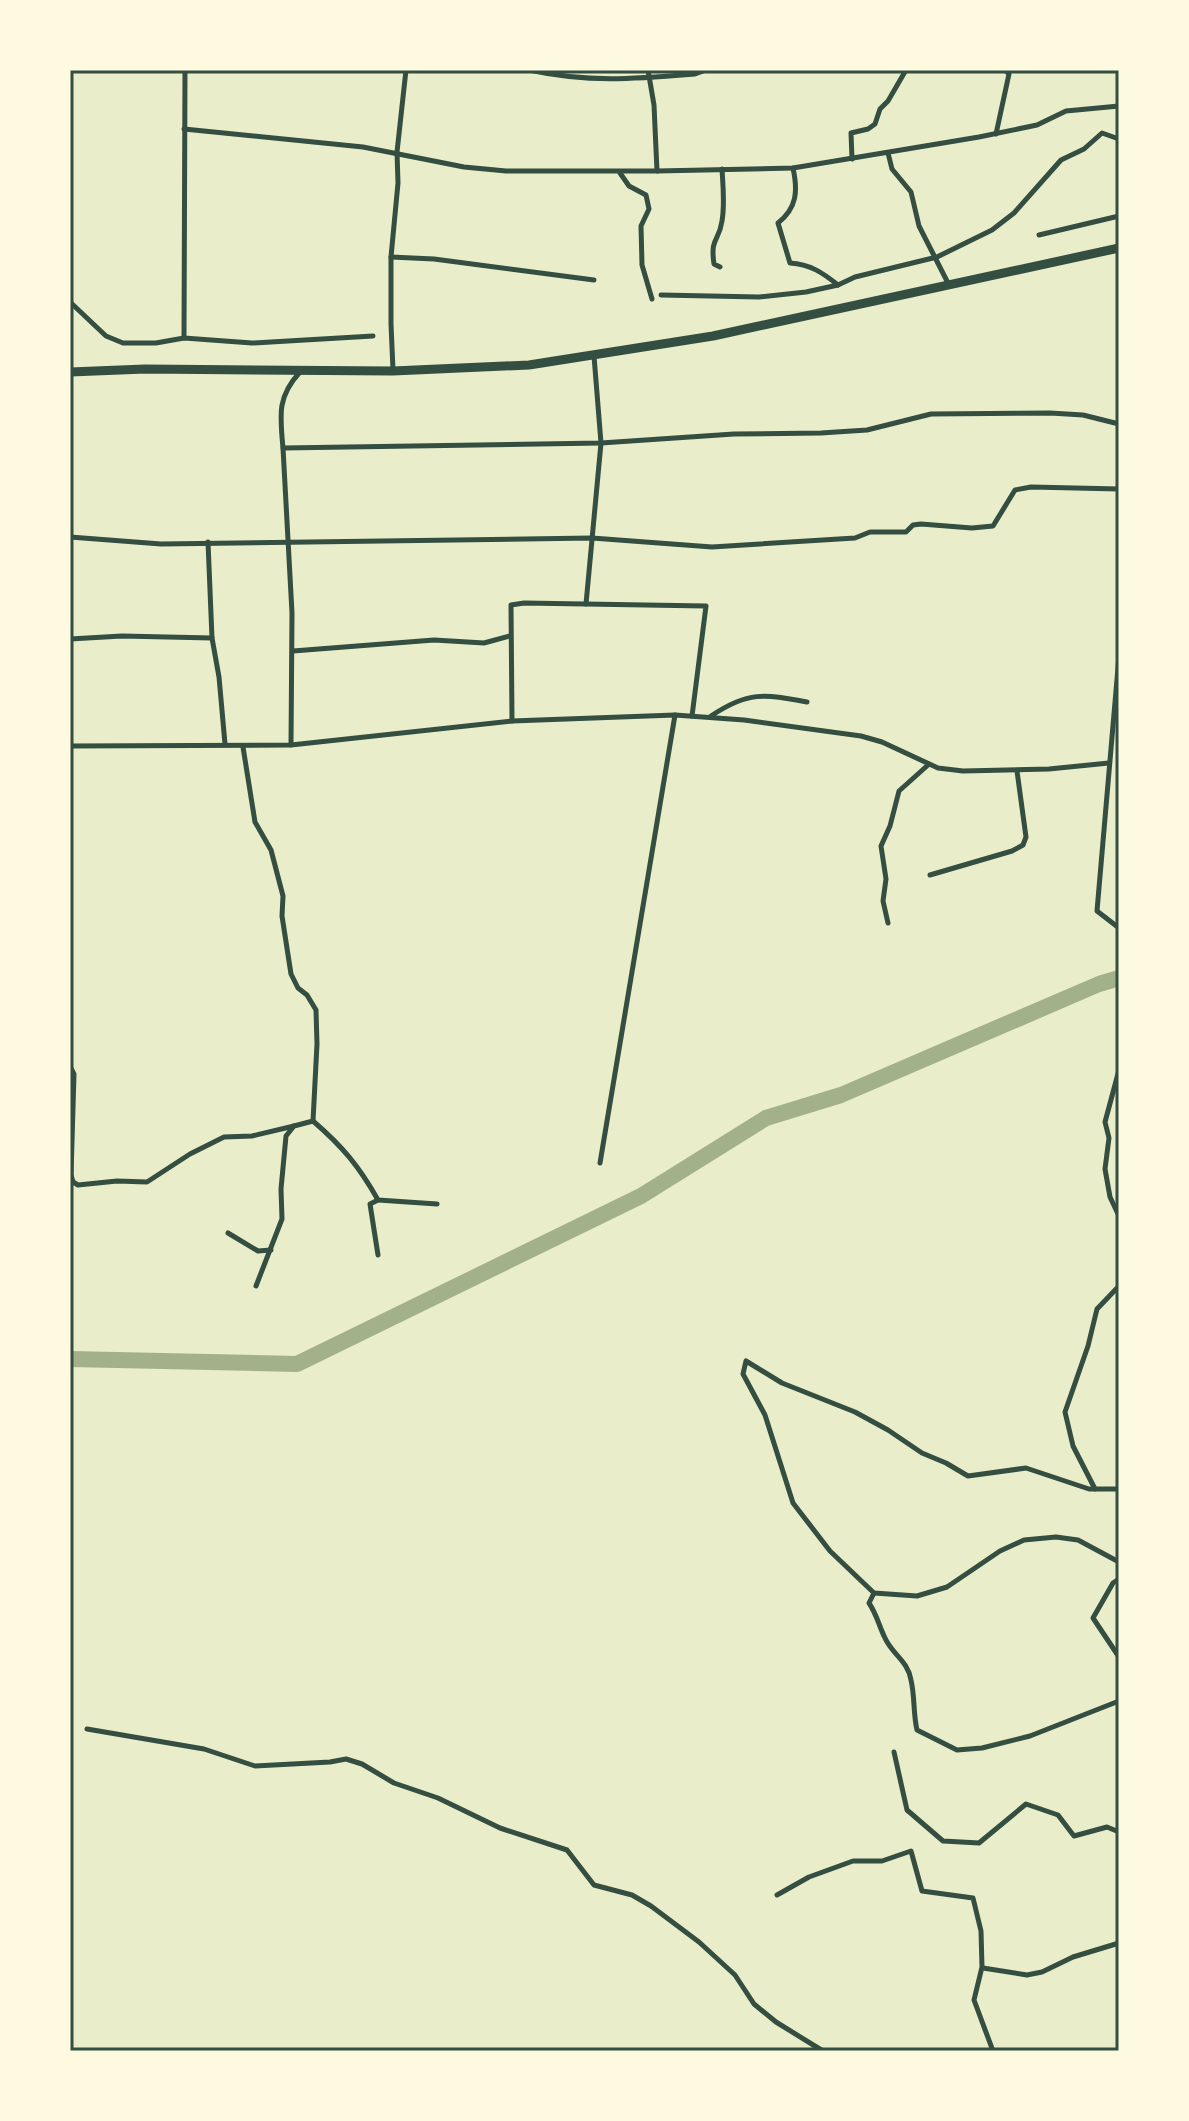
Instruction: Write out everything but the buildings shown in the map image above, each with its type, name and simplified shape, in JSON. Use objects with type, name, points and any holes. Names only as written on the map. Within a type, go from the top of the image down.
[{"type":"highway","points":[[70,372],[145,369],[393,371],[529,365],[713,336],[1119,248]]},
{"type":"street","points":[[184,338],[185,70]]},
{"type":"street","points":[[393,371],[391,257],[398,183],[397,152],[406,70]]},
{"type":"street","points":[[529,70],[586,80],[613,81],[695,74],[706,70]]},
{"type":"street","points":[[613,70],[613,81]]},
{"type":"street","points":[[648,70],[657,171]]},
{"type":"street","points":[[852,159],[851,133],[875,124],[880,109],[906,70]]},
{"type":"street","points":[[996,134],[1009,74],[1005,70]]},
{"type":"street","points":[[184,129],[397,152],[464,167],[506,171],[793,168],[996,134],[1037,125],[1066,111],[1119,106]]},
{"type":"street","points":[[661,295],[759,297],[806,292],[937,257],[992,230],[1014,213],[1061,160],[1084,149],[1102,133],[1119,139]]},
{"type":"street","points":[[888,153],[892,169],[911,192],[919,226],[949,286]]},
{"type":"street","points":[[793,168],[797,194],[789,214],[778,223],[790,263],[817,270],[838,285]]},
{"type":"street","points":[[720,267],[714,264],[711,246],[721,227],[725,203],[722,169]]},
{"type":"street","points":[[619,172],[629,186],[646,195],[649,209],[641,226],[642,265],[652,299]]},
{"type":"street","points":[[1039,235],[1119,216]]},
{"type":"street","points":[[391,257],[448,260],[594,280]]},
{"type":"street","points":[[70,302],[106,336],[123,343],[156,343],[184,338],[252,343],[373,336]]},
{"type":"street","points":[[586,604],[601,443],[594,356]]},
{"type":"street","points":[[291,745],[289,542],[281,414],[288,386],[301,371]]},
{"type":"street","points":[[283,448],[601,443],[734,434],[867,430],[931,414],[1083,415],[1119,424]]},
{"type":"street","points":[[70,537],[161,544],[592,538],[712,547],[855,538],[870,532],[906,532],[913,525],[921,524],[972,528],[993,526],[1015,490],[1031,487],[1119,489]]},
{"type":"street","points":[[208,542],[212,638],[225,744]]},
{"type":"street","points":[[512,721],[511,605],[524,603],[706,606],[692,716]]},
{"type":"street","points":[[70,639],[122,636],[212,638]]},
{"type":"street","points":[[292,651],[434,640],[484,643],[510,636]]},
{"type":"street","points":[[1119,656],[1097,911],[1119,928]]},
{"type":"street","points":[[710,717],[748,696],[766,694],[807,702]]},
{"type":"street","points":[[600,1163],[675,715]]},
{"type":"street","points":[[70,746],[291,745],[512,721],[675,715],[861,736],[882,742],[929,764],[963,771],[1017,771],[1109,763]]},
{"type":"street","points":[[243,747],[255,822],[271,850],[283,896],[282,916],[291,974],[316,1010],[313,1121]]},
{"type":"street","points":[[888,923],[883,901],[886,879],[881,846],[899,791],[929,764]]},
{"type":"street","points":[[930,875],[1023,845],[1026,837],[1017,771]]},
{"type":"street","points":[[70,1066],[74,1074],[71,1175],[78,1185],[147,1182],[190,1154],[224,1137],[252,1136],[313,1121]]},
{"type":"street","points":[[1119,1070],[1105,1122],[1109,1138],[1105,1169],[1110,1197],[1119,1216]]},
{"type":"street","points":[[313,1121],[343,1147],[378,1200]]},
{"type":"street","points":[[256,1286],[282,1219],[284,1147],[286,1136],[294,1126]]},
{"type":"street","points":[[378,1255],[370,1204],[378,1200],[437,1204]]},
{"type":"street","points":[[228,1233],[258,1251],[271,1250]]},
{"type":"street","points":[[1095,1489],[1073,1446],[1065,1412],[1097,1309],[1119,1286]]},
{"type":"street","points":[[1119,1489],[1095,1489],[1026,1468],[968,1476],[922,1453],[855,1412],[782,1383],[746,1361],[743,1374],[765,1415],[793,1503],[830,1551],[874,1593],[917,1596],[947,1587],[1000,1551],[1024,1540],[1056,1537],[1078,1540],[1119,1562]]},
{"type":"street","points":[[1119,1579],[1113,1583],[1093,1618],[1119,1657]]},
{"type":"street","points":[[874,1593],[869,1603],[892,1650],[904,1660],[911,1679],[917,1730],[937,1742],[957,1750],[982,1748],[1030,1736],[1119,1701]]},
{"type":"street","points":[[87,1729],[204,1749],[255,1766],[346,1759],[500,1828],[567,1850],[594,1885],[632,1895],[651,1906],[699,1942],[735,1975],[754,2004],[776,2022],[823,2051]]},
{"type":"street","points":[[894,1752],[907,1810],[943,1841],[979,1843],[1026,1804],[1058,1815],[1074,1836],[1107,1827],[1119,1832]]},
{"type":"street","points":[[777,1895],[809,1877],[853,1861],[882,1861],[911,1851],[922,1891],[973,1898],[981,1931],[982,1967],[974,2000],[993,2051]]},
{"type":"street","points":[[982,1967],[1027,1975],[1119,1943]]},
{"type":"waterway","points":[[70,1359],[297,1364],[641,1196],[766,1118],[841,1095],[1119,978]]}]
